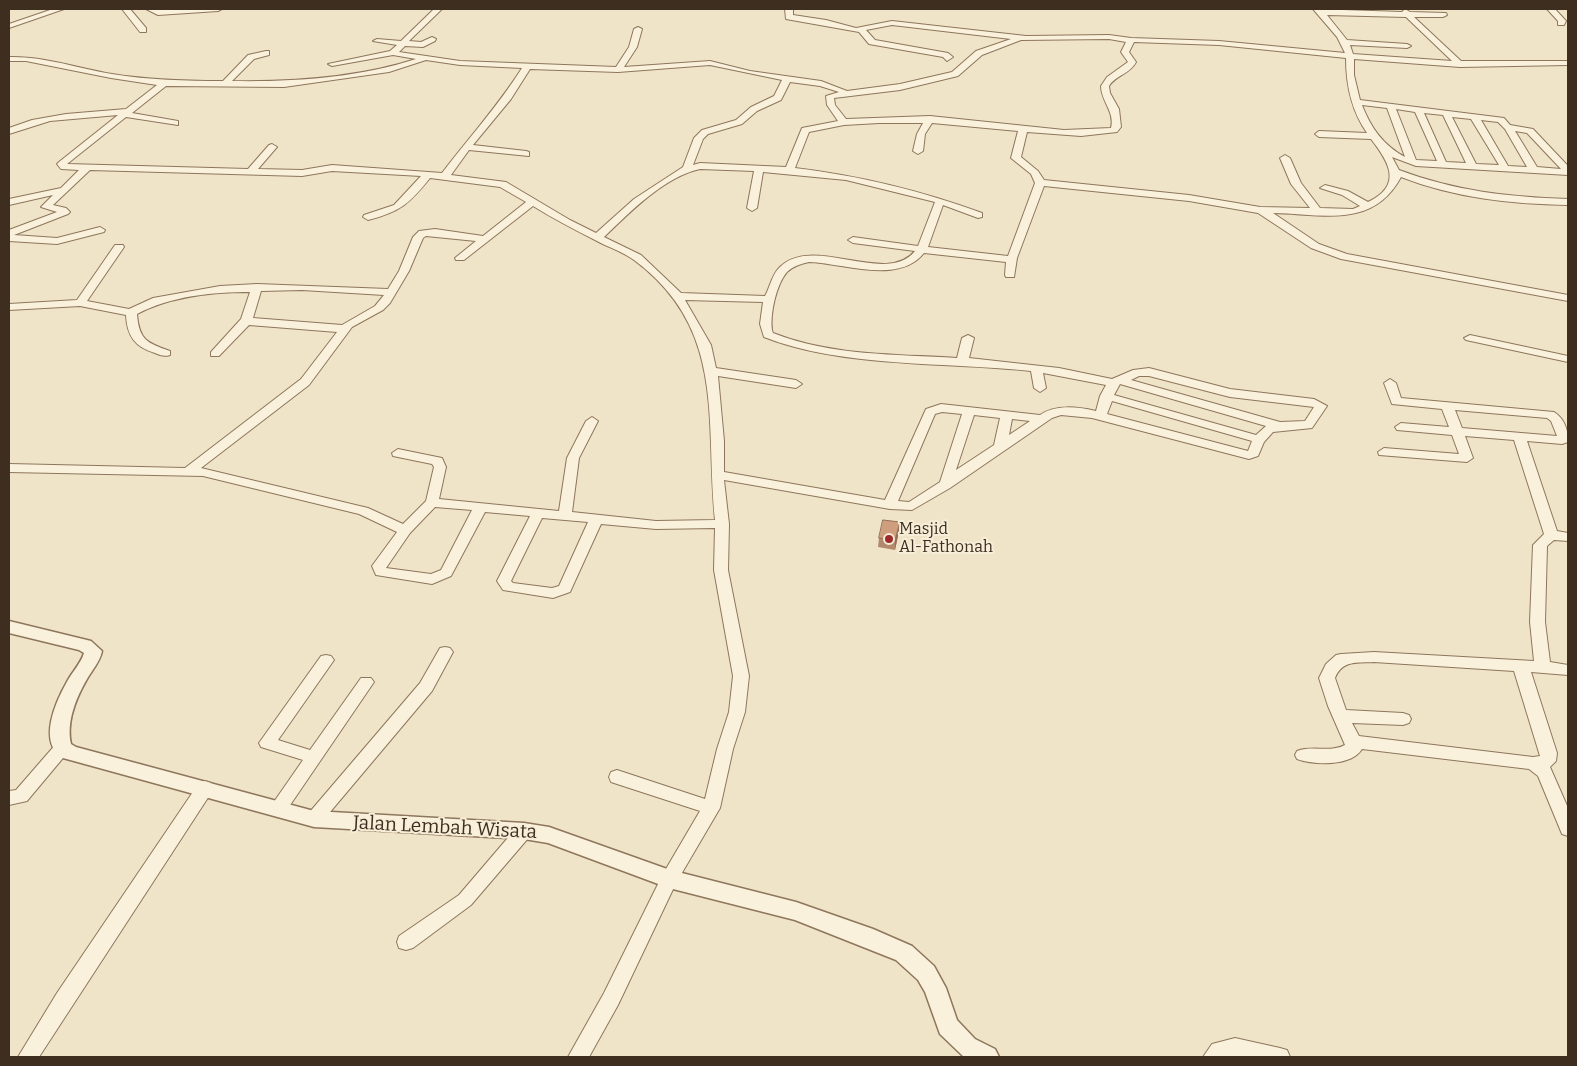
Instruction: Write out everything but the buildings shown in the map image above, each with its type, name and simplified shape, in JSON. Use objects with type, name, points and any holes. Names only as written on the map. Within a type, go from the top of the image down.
[{"type":"street","points":[[9,26],[60,9]]},
{"type":"street","points":[[126,9],[143,30]]},
{"type":"street","points":[[150,9],[158,13],[218,9]]},
{"type":"street","points":[[393,53],[438,9]]},
{"type":"street","points":[[790,9],[787,15],[792,18],[826,22],[862,30],[889,21],[1026,38],[1100,37],[1219,43],[1350,56],[1460,64],[1568,63]]},
{"type":"street","points":[[1551,9],[1560,20],[1568,16]]},
{"type":"street","points":[[1319,11],[1406,12],[1443,15]]},
{"type":"street","points":[[1319,11],[1343,42],[1350,56],[1350,75],[1357,102],[1375,140],[1396,172],[1431,185],[1477,196],[1568,202]]},
{"type":"street","points":[[1406,12],[1434,42],[1445,48],[1460,64]]},
{"type":"street","points":[[618,70],[632,47],[638,29]]},
{"type":"street","points":[[862,30],[871,42],[945,55],[949,57],[947,59]]},
{"type":"street","points":[[844,122],[831,105],[829,99],[835,93],[900,87],[955,74],[970,59],[991,47],[1026,38]]},
{"type":"street","points":[[377,41],[423,45],[432,40]]},
{"type":"street","points":[[789,170],[805,130],[844,122],[897,118],[930,119],[1090,133],[1114,130],[1117,126],[1114,107],[1106,96],[1106,85],[1109,80],[1130,66],[1130,58],[1124,52],[1131,40]]},
{"type":"street","points":[[1420,40],[1434,42]]},
{"type":"street","points":[[1343,42],[1407,46]]},
{"type":"street","points":[[225,84],[251,57],[266,53]]},
{"type":"street","points":[[332,64],[393,53],[460,63],[618,70],[710,63],[750,74],[821,84],[848,93]]},
{"type":"street","points":[[9,59],[26,59],[111,76],[164,83],[225,84],[300,82],[392,70],[426,58]]},
{"type":"street","points":[[445,176],[466,147],[508,97],[527,66]]},
{"type":"street","points":[[687,168],[699,138],[705,132],[713,128],[739,122],[754,109],[778,98],[787,79]]},
{"type":"street","points":[[164,83],[62,164],[64,167],[302,173],[332,168],[428,174],[503,184],[566,222],[637,257],[678,296],[705,345],[711,371],[718,441],[717,475],[722,524],[722,570],[725,598],[734,630],[741,676],[737,712],[711,808],[669,879],[610,999],[578,1057]]},
{"type":"street","points":[[1357,102],[1501,120],[1508,127],[1534,170]]},
{"type":"street","points":[[1390,106],[1412,162]]},
{"type":"street","points":[[1418,109],[1443,164]]},
{"type":"street","points":[[9,131],[22,126],[95,113],[124,113],[175,123]]},
{"type":"street","points":[[1446,113],[1473,166]]},
{"type":"street","points":[[1474,116],[1505,168]]},
{"type":"street","points":[[22,126],[34,118]]},
{"type":"street","points":[[918,151],[921,134],[930,119]]},
{"type":"street","points":[[1508,127],[1530,132],[1568,172]]},
{"type":"street","points":[[1010,275],[1012,258],[1040,183],[1035,173],[1016,158],[1023,128]]},
{"type":"street","points":[[1319,134],[1375,140],[1397,156],[1412,162],[1568,172]]},
{"type":"street","points":[[250,172],[272,147]]},
{"type":"street","points":[[466,147],[526,154]]},
{"type":"street","points":[[1285,158],[1296,184],[1318,212]]},
{"type":"street","points":[[598,237],[637,201],[687,168],[700,166],[789,170],[846,177],[940,201],[978,215]]},
{"type":"street","points":[[11,238],[61,195],[86,169]]},
{"type":"street","points":[[752,208],[759,169]]},
{"type":"street","points":[[1040,183],[1189,198],[1260,210],[1349,212],[1369,206],[1390,188],[1396,172]]},
{"type":"street","points":[[368,217],[391,212],[400,206],[428,174]]},
{"type":"street","points":[[1325,188],[1345,194],[1369,206]]},
{"type":"street","points":[[9,202],[64,190]]},
{"type":"street","points":[[940,201],[922,251],[910,261],[896,266],[815,260],[799,261],[782,271],[770,299],[766,328],[768,335],[782,341],[835,353],[962,362],[1086,376],[1116,382],[1276,425],[1308,424],[1314,419],[1321,406],[1314,402],[1230,393],[1149,372],[1137,373],[1116,382],[1106,396],[1100,416]]},
{"type":"street","points":[[460,258],[532,202]]},
{"type":"street","points":[[11,238],[65,212],[46,207]]},
{"type":"street","points":[[1260,210],[1319,248],[1345,257],[1568,298]]},
{"type":"street","points":[[11,238],[57,241],[100,230]]},
{"type":"street","points":[[190,470],[305,382],[345,329],[379,308],[404,271],[418,237],[423,233],[435,232],[484,239]]},
{"type":"street","points":[[853,240],[922,251],[1003,260],[1012,258]]},
{"type":"street","points":[[80,303],[119,247]]},
{"type":"street","points":[[9,308],[80,303],[131,313],[146,304],[214,290],[257,287],[302,287],[390,292]]},
{"type":"street","points":[[215,354],[246,321],[250,314],[257,287]]},
{"type":"street","points":[[678,296],[770,299]]},
{"type":"street","points":[[131,313],[131,331],[134,338],[166,353]]},
{"type":"street","points":[[246,321],[345,329]]},
{"type":"street","points":[[962,362],[968,338]]},
{"type":"street","points":[[1470,338],[1568,360]]},
{"type":"street","points":[[1037,369],[1040,388]]},
{"type":"street","points":[[711,371],[796,384]]},
{"type":"street","points":[[1390,383],[1396,401],[1550,415],[1556,419],[1565,438],[1562,440],[1401,427]]},
{"type":"street","points":[[1106,396],[1258,439]]},
{"type":"street","points":[[1384,452],[1467,458],[1447,405]]},
{"type":"street","points":[[890,505],[930,412],[940,408],[1042,419]]},
{"type":"street","points":[[717,475],[890,505],[912,506],[1042,419],[1066,410],[1100,416],[1249,455],[1253,453],[1258,439],[1268,429],[1276,425]]},
{"type":"street","points":[[945,484],[969,412]]},
{"type":"street","points":[[1000,447],[1007,416]]},
{"type":"street","points":[[565,516],[573,458],[592,421]]},
{"type":"street","points":[[1519,437],[1551,535]]},
{"type":"street","points":[[398,453],[439,463],[440,467],[432,502],[404,530],[379,566],[381,572],[432,579],[440,577],[446,573],[480,506]]},
{"type":"street","points":[[9,468],[190,470],[363,511],[404,530]]},
{"type":"street","points":[[432,502],[656,525],[722,524]]},
{"type":"street","points":[[538,513],[504,581],[508,587],[553,592],[565,589],[596,519]]},
{"type":"street","points":[[1543,666],[1539,650],[1536,612],[1540,545],[1551,535],[1568,537]]},
{"type":"street","points":[[9,627],[86,645],[93,651],[90,661],[68,696],[60,740],[62,748],[21,796],[9,798]]},
{"type":"street","points":[[314,819],[426,687],[445,652]]},
{"type":"street","points":[[1303,756],[1344,755],[1354,748],[1353,741],[1340,716],[1327,678],[1331,668],[1340,659],[1374,657],[1516,664],[1568,670]]},
{"type":"street","points":[[313,757],[267,743],[326,660]]},
{"type":"street","points":[[1353,741],[1372,746],[1533,763],[1548,760],[1549,753],[1522,669],[1516,664]]},
{"type":"street","points":[[278,809],[366,682]]},
{"type":"street","points":[[1340,716],[1403,719]]},
{"type":"street","name":"Jalan Lembah Wisata","points":[[62,748],[81,756],[314,819],[524,831],[571,841],[669,879],[796,910],[904,953],[926,973],[935,988],[948,1026],[967,1047],[987,1057]]},
{"type":"street","points":[[1533,763],[1545,772],[1568,830]]},
{"type":"street","points":[[617,777],[711,808]]},
{"type":"street","points":[[28,1057],[64,999],[205,788]]},
{"type":"street","points":[[406,942],[465,900],[524,831]]},
{"type":"street","points":[[1213,1057],[1224,1048],[1237,1047],[1280,1057]]},
{"type":"place","name":"Masjid Al-Fathonah","points":[[889,539]]}]
